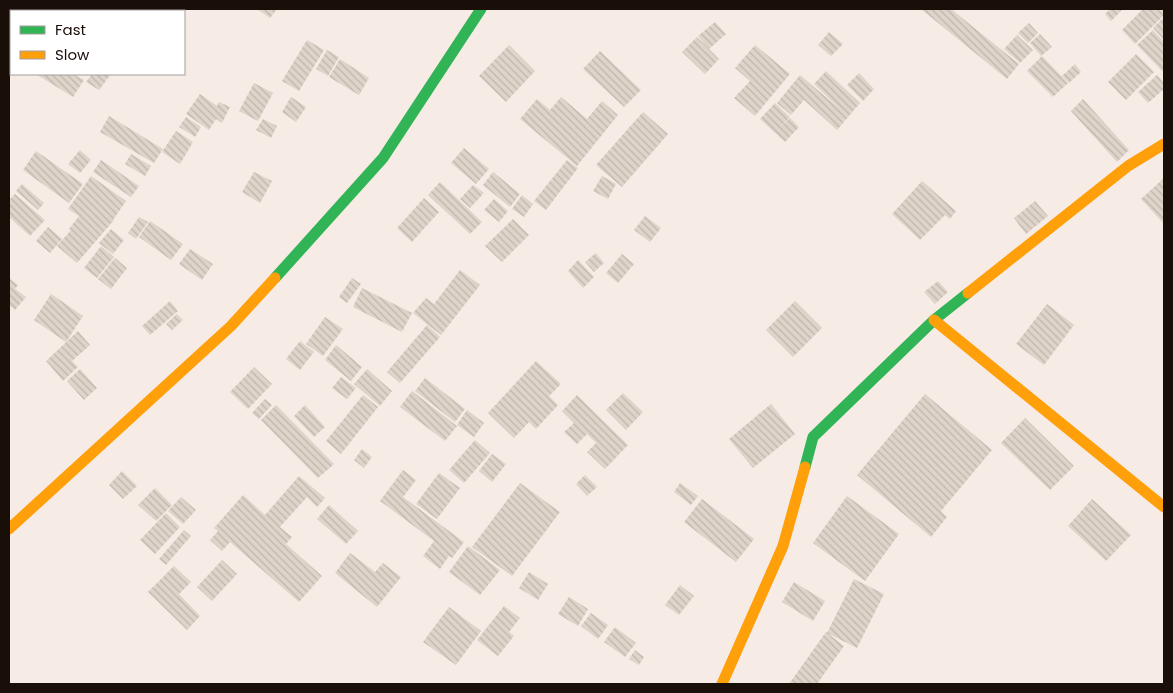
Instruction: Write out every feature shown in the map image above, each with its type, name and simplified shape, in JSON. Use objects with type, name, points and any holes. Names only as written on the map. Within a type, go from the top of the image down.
[{"type":"street","points":[[9,530],[231,326],[383,158],[481,9]]},
{"type":"street","points":[[722,684],[783,546],[813,436],[934,320],[1128,166],[1164,144]]},
{"type":"street","points":[[934,320],[1164,507]]},
{"type":"building","points":[[257,9],[277,9],[270,18]]},
{"type":"building","points":[[921,9],[951,9],[1019,64],[1007,79]]},
{"type":"building","points":[[1110,9],[1123,9],[1111,21],[1105,14]]},
{"type":"building","points":[[1143,9],[1163,9],[1164,15],[1135,44],[1122,30]]},
{"type":"building","points":[[1164,17],[1164,40],[1153,28]]},
{"type":"building","points":[[715,22],[726,34],[709,49],[698,36]]},
{"type":"building","points":[[1029,23],[1038,33],[1028,43],[1018,33]]},
{"type":"building","points":[[1153,30],[1164,42],[1164,69],[1162,71],[1137,45]]},
{"type":"building","points":[[829,32],[843,44],[831,56],[818,45]]},
{"type":"building","points":[[1040,34],[1052,47],[1041,56],[1030,43]]},
{"type":"building","points":[[1017,35],[1033,50],[1020,63],[1004,49]]},
{"type":"building","points":[[697,37],[719,59],[705,74],[682,52]]},
{"type":"building","points":[[307,40],[324,50],[299,91],[282,81]]},
{"type":"building","points":[[509,45],[535,71],[506,102],[479,76]]},
{"type":"building","points":[[755,45],[790,74],[755,116],[734,98],[750,81],[735,68]]},
{"type":"building","points":[[327,50],[339,57],[328,76],[316,69]]},
{"type":"building","points":[[600,51],[641,90],[624,107],[583,69]]},
{"type":"building","points":[[1136,54],[1154,72],[1126,100],[1108,82]]},
{"type":"building","points":[[1042,56],[1068,83],[1053,97],[1027,71]]},
{"type":"building","points":[[340,59],[369,78],[359,95],[329,77]]},
{"type":"building","points":[[1075,64],[1081,72],[1069,83],[1062,76]]},
{"type":"building","points":[[826,71],[860,103],[837,130],[804,100],[791,115],[777,103],[800,75],[841,110],[814,84]]},
{"type":"building","points":[[859,73],[874,89],[863,101],[847,85]]},
{"type":"building","points":[[38,75],[75,75],[84,80],[73,97]]},
{"type":"building","points":[[91,75],[110,75],[99,90],[86,82]]},
{"type":"building","points":[[1157,75],[1164,83],[1164,89],[1148,103],[1138,92]]},
{"type":"building","points":[[254,83],[273,93],[258,121],[239,111]]},
{"type":"building","points":[[200,94],[217,106],[219,102],[230,107],[222,123],[216,119],[209,130],[186,114]]},
{"type":"building","points":[[291,97],[306,107],[296,122],[282,112]]},
{"type":"building","points":[[561,97],[587,119],[602,101],[618,115],[577,166],[520,119],[537,99],[550,110]]},
{"type":"building","points":[[1083,99],[1129,150],[1117,162],[1071,111]]},
{"type":"building","points":[[775,103],[790,117],[778,129],[790,118],[799,127],[785,142],[760,119]]},
{"type":"building","points":[[643,112],[668,134],[622,187],[596,165]]},
{"type":"building","points":[[109,116],[163,149],[154,163],[100,132]]},
{"type":"building","points":[[186,117],[201,127],[195,137],[179,127]]},
{"type":"building","points":[[263,119],[277,126],[271,138],[256,130]]},
{"type":"building","points":[[176,131],[193,142],[180,164],[162,152]]},
{"type":"building","points":[[464,148],[489,169],[476,184],[451,163]]},
{"type":"building","points":[[80,150],[91,160],[80,173],[68,164]]},
{"type":"building","points":[[36,151],[83,184],[69,203],[23,170]]},
{"type":"building","points":[[131,154],[151,166],[145,176],[125,164]]},
{"type":"building","points":[[101,160],[139,186],[131,197],[93,172]]},
{"type":"building","points":[[567,160],[578,168],[546,210],[534,201]]},
{"type":"building","points":[[254,172],[272,181],[260,203],[242,192]]},
{"type":"building","points":[[493,172],[520,194],[510,207],[483,185]]},
{"type":"building","points":[[91,176],[126,201],[114,220],[77,263],[57,246],[71,230],[69,229],[79,216],[68,209]]},
{"type":"building","points":[[602,176],[616,184],[608,199],[593,191]]},
{"type":"building","points":[[1164,178],[1164,224],[1141,199]]},
{"type":"building","points":[[922,181],[956,211],[950,219],[945,215],[920,240],[892,214]]},
{"type":"building","points":[[440,182],[482,222],[470,234],[428,195]]},
{"type":"building","points":[[22,184],[44,203],[38,210],[16,191]]},
{"type":"building","points":[[473,185],[484,193],[470,208],[460,199]]},
{"type":"building","points":[[15,194],[45,220],[30,236],[9,217],[9,200]]},
{"type":"building","points":[[522,195],[533,204],[524,217],[512,209]]},
{"type":"building","points":[[424,198],[439,212],[412,242],[397,228]]},
{"type":"building","points":[[494,199],[508,211],[499,222],[484,210]]},
{"type":"building","points":[[1035,201],[1048,216],[1026,234],[1014,218]]},
{"type":"building","points":[[645,216],[661,228],[650,242],[634,230]]},
{"type":"building","points":[[139,217],[148,222],[136,239],[128,233]]},
{"type":"building","points":[[513,219],[529,235],[502,262],[485,246]]},
{"type":"building","points":[[150,221],[183,244],[171,260],[139,237]]},
{"type":"building","points":[[48,227],[62,239],[50,253],[36,241]]},
{"type":"building","points":[[111,229],[124,240],[113,254],[99,243]]},
{"type":"building","points":[[101,246],[114,257],[97,278],[84,268]]},
{"type":"building","points":[[190,249],[213,264],[202,280],[179,264]]},
{"type":"building","points":[[596,253],[604,263],[594,272],[585,262]]},
{"type":"building","points":[[622,254],[634,264],[618,283],[606,273]]},
{"type":"building","points":[[115,258],[127,268],[111,289],[98,279]]},
{"type":"building","points":[[578,260],[594,277],[583,288],[568,271]]},
{"type":"building","points":[[460,270],[480,285],[441,335],[413,313],[426,298],[434,304]]},
{"type":"building","points":[[9,278],[18,285],[15,289],[26,297],[15,310],[9,305]]},
{"type":"building","points":[[352,278],[361,284],[347,303],[339,297]]},
{"type":"building","points":[[938,281],[948,292],[935,304],[924,292]]},
{"type":"building","points":[[362,288],[412,313],[402,332],[353,307]]},
{"type":"building","points":[[51,294],[83,316],[66,342],[34,320]]},
{"type":"building","points":[[170,301],[178,311],[150,335],[142,326]]},
{"type":"building","points":[[795,301],[822,328],[793,357],[766,330]]},
{"type":"building","points":[[1047,304],[1074,325],[1044,365],[1016,344]]},
{"type":"building","points":[[177,314],[183,320],[172,330],[166,324]]},
{"type":"building","points":[[325,317],[343,329],[323,356],[306,344]]},
{"type":"building","points":[[427,325],[440,337],[400,383],[387,372]]},
{"type":"building","points":[[78,331],[90,345],[72,361],[78,367],[63,381],[46,361]]},
{"type":"building","points":[[300,341],[314,352],[300,370],[286,359]]},
{"type":"building","points":[[336,345],[362,367],[351,381],[325,360]]},
{"type":"building","points":[[536,361],[561,384],[549,396],[558,405],[536,429],[529,422],[514,438],[488,413]]},
{"type":"building","points":[[254,367],[272,384],[248,409],[230,392]]},
{"type":"building","points":[[80,369],[97,388],[84,400],[67,381]]},
{"type":"building","points":[[367,369],[392,391],[380,406],[354,384]]},
{"type":"building","points":[[341,377],[356,388],[347,399],[332,388]]},
{"type":"building","points":[[425,378],[465,409],[455,422],[415,391]]},
{"type":"building","points":[[412,391],[457,426],[445,441],[400,407]]},
{"type":"building","points":[[623,393],[643,412],[626,430],[606,410]]},
{"type":"building","points":[[925,394],[992,450],[941,511],[947,517],[931,537],[857,475]]},
{"type":"building","points":[[363,395],[378,407],[341,454],[326,441]]},
{"type":"building","points":[[577,395],[628,445],[605,469],[587,452],[596,443],[587,434],[577,444],[564,432],[574,423],[562,411]]},
{"type":"building","points":[[265,399],[272,405],[259,419],[252,413]]},
{"type":"building","points":[[771,404],[795,434],[753,468],[729,439]]},
{"type":"building","points":[[276,405],[334,464],[318,478],[261,420]]},
{"type":"building","points":[[305,405],[325,427],[314,437],[294,416]]},
{"type":"building","points":[[467,410],[484,423],[474,437],[457,425]]},
{"type":"building","points":[[1025,418],[1074,466],[1050,490],[1001,443]]},
{"type":"building","points":[[475,440],[490,453],[464,483],[449,470]]},
{"type":"building","points":[[362,449],[372,457],[364,468],[354,460]]},
{"type":"building","points":[[492,454],[506,464],[492,482],[479,471]]},
{"type":"building","points":[[403,470],[416,480],[403,497],[464,542],[452,558],[449,556],[440,569],[423,556],[434,541],[380,501]]},
{"type":"building","points":[[122,471],[137,486],[123,499],[109,485]]},
{"type":"building","points":[[439,473],[460,488],[437,519],[416,504]]},
{"type":"building","points":[[585,475],[597,487],[587,496],[576,484]]},
{"type":"building","points":[[299,476],[325,498],[317,507],[307,497],[280,527],[292,537],[286,544],[322,576],[299,602],[230,542],[222,551],[210,540],[218,531],[214,528],[243,495],[265,515]]},
{"type":"building","points":[[520,483],[560,512],[512,576],[472,547]]},
{"type":"building","points":[[680,483],[698,496],[691,505],[674,492]]},
{"type":"building","points":[[155,488],[172,505],[156,521],[138,505]]},
{"type":"building","points":[[847,496],[899,534],[865,581],[813,543]]},
{"type":"building","points":[[181,497],[196,510],[183,524],[168,511]]},
{"type":"building","points":[[702,499],[754,539],[736,562],[684,522]]},
{"type":"building","points":[[1092,499],[1131,535],[1106,561],[1068,526]]},
{"type":"building","points":[[329,505],[358,531],[346,544],[317,519]]},
{"type":"building","points":[[166,513],[180,527],[155,554],[140,540]]},
{"type":"building","points":[[184,530],[191,536],[166,565],[159,559]]},
{"type":"building","points":[[468,546],[500,570],[480,595],[449,572]]},
{"type":"building","points":[[350,553],[375,572],[383,563],[401,577],[377,607],[335,573]]},
{"type":"building","points":[[222,560],[237,574],[212,601],[197,587]]},
{"type":"building","points":[[174,566],[191,582],[179,594],[200,616],[187,630],[148,592]]},
{"type":"building","points":[[529,572],[548,584],[538,600],[519,588]]},
{"type":"building","points":[[854,579],[884,594],[857,648],[827,633]]},
{"type":"building","points":[[794,582],[825,601],[813,621],[782,602]]},
{"type":"building","points":[[680,585],[694,596],[679,615],[665,605]]},
{"type":"building","points":[[569,597],[588,609],[578,626],[558,614]]},
{"type":"building","points":[[504,606],[520,618],[509,632],[514,636],[498,656],[477,640]]},
{"type":"building","points":[[449,607],[481,631],[456,665],[423,642]]},
{"type":"building","points":[[591,613],[608,625],[598,639],[581,626]]},
{"type":"building","points":[[615,627],[636,643],[625,657],[604,642]]},
{"type":"building","points":[[826,632],[844,646],[817,684],[789,684]]},
{"type":"building","points":[[635,650],[644,657],[639,665],[629,659]]},
{"type":"traffic: fast","points":[[275,278],[383,158],[481,9]]},
{"type":"traffic: fast","points":[[805,467],[813,437],[934,320],[968,293]]},
{"type":"traffic: slow","points":[[968,293],[1128,166],[1164,144]]},
{"type":"traffic: slow","points":[[9,529],[231,326],[275,278]]},
{"type":"traffic: slow","points":[[934,320],[1164,507]]},
{"type":"traffic: slow","points":[[722,684],[783,546],[805,467]]}]
